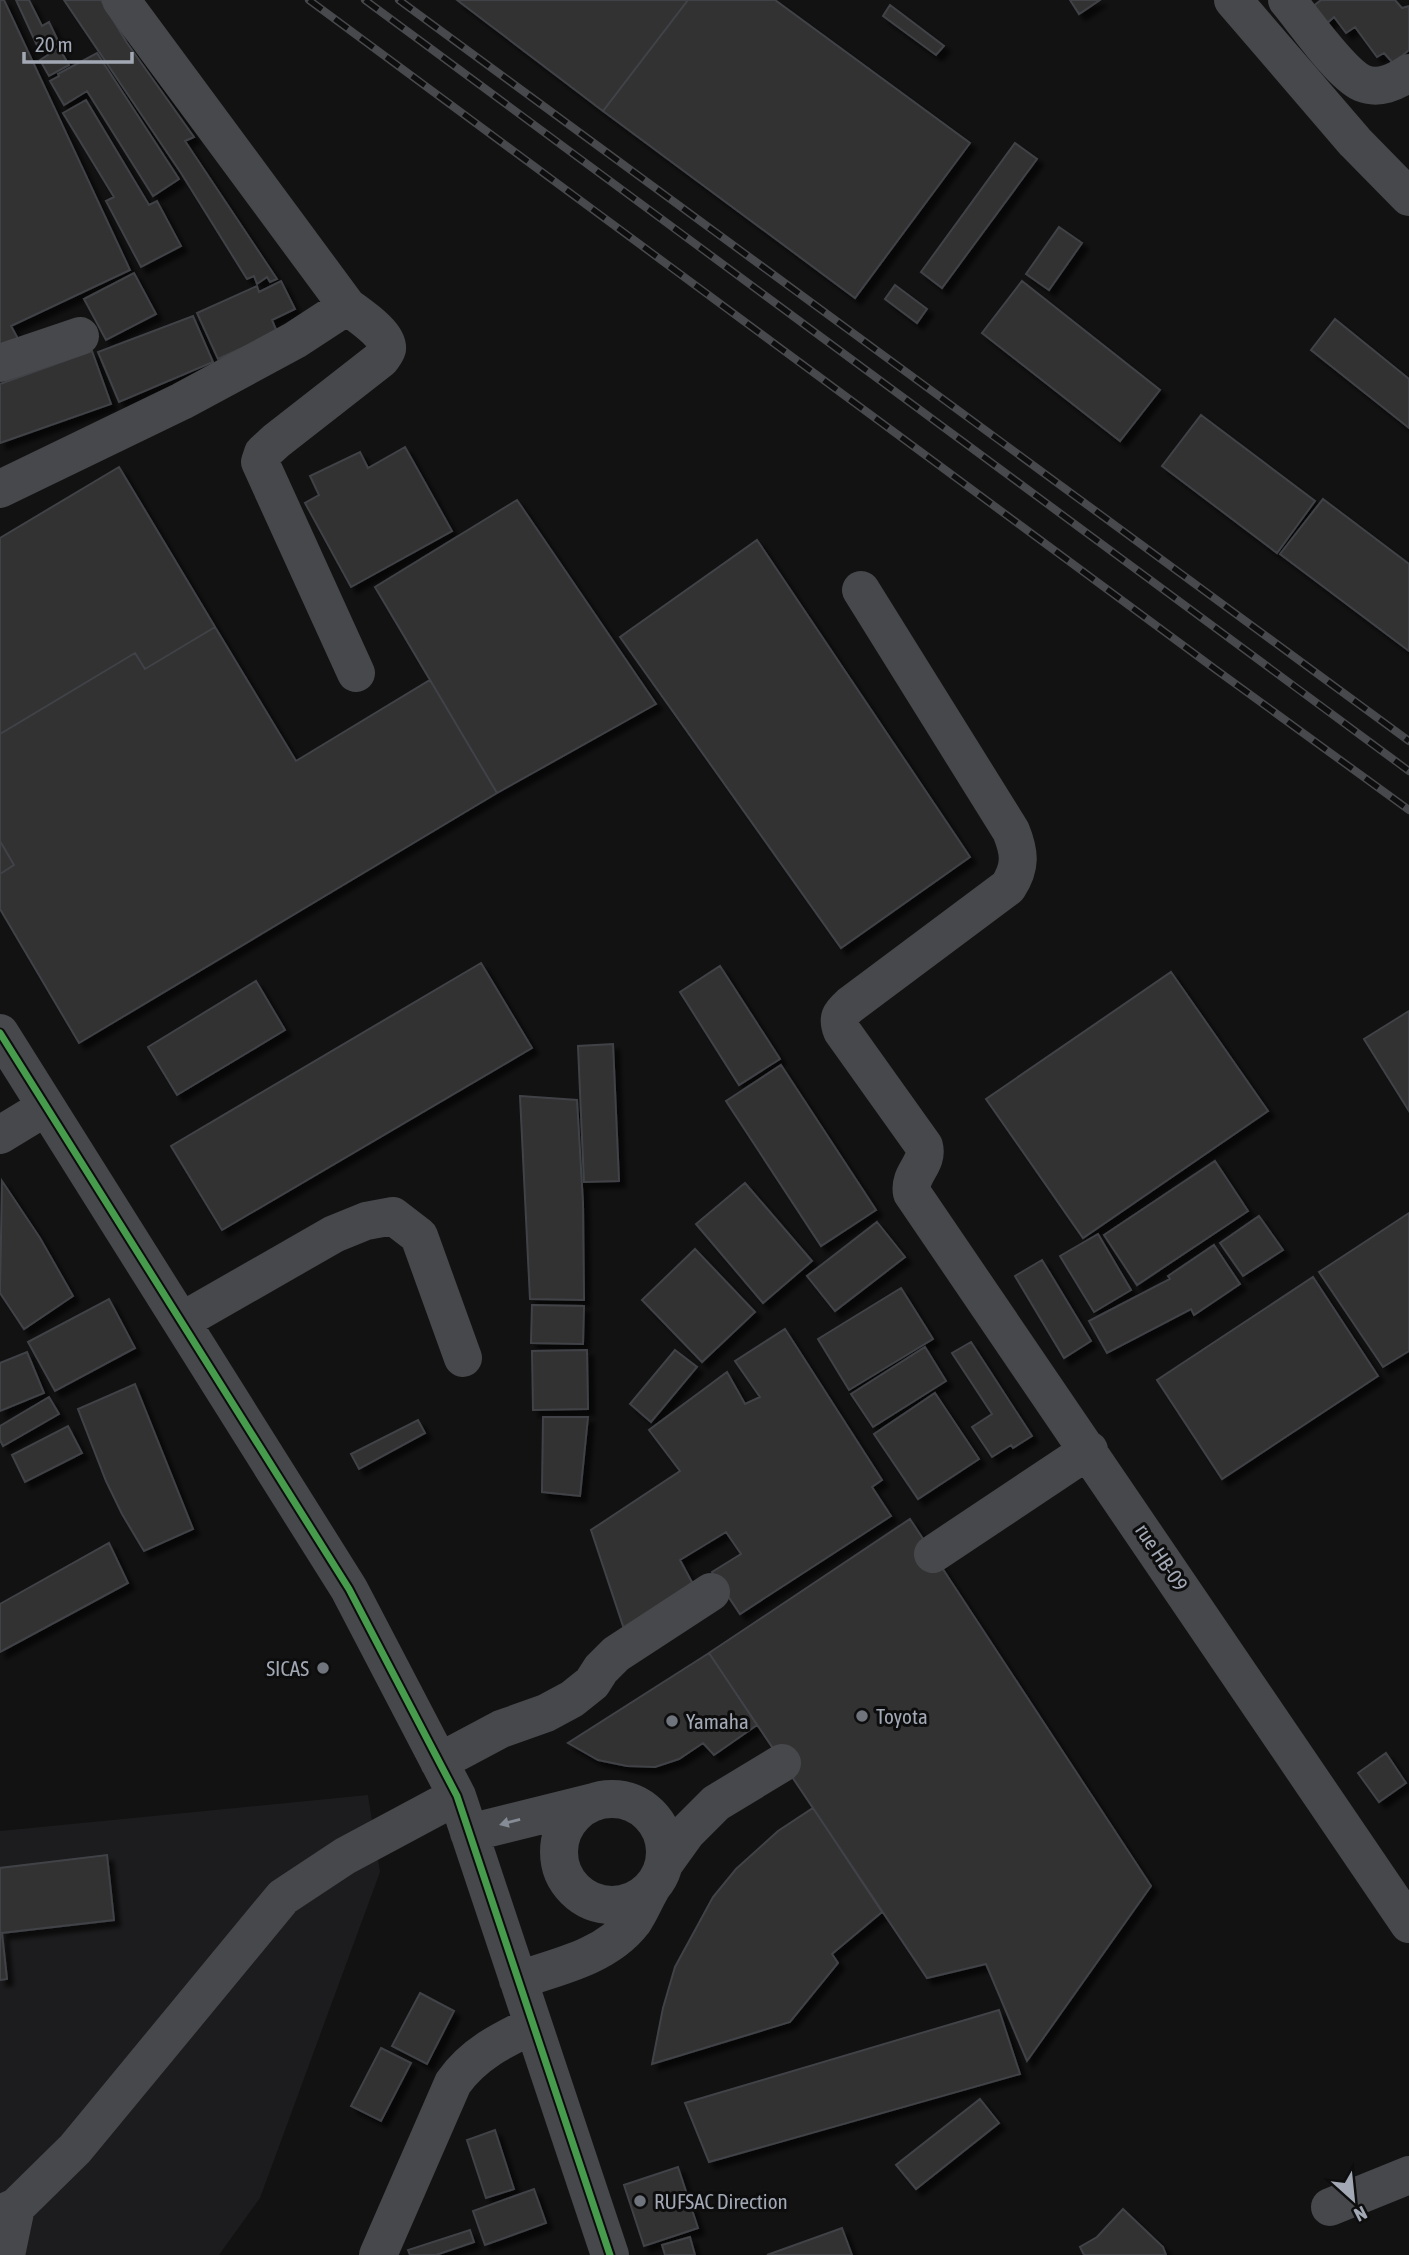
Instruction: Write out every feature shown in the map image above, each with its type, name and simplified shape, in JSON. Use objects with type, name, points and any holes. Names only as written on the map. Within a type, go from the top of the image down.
[{"type":"street","points":[[121,0],[347,306],[385,339],[387,349],[381,359],[263,453],[260,462],[356,674]]},
{"type":"street","points":[[1233,0],[1355,142],[1409,197]]},
{"type":"street","points":[[1287,0],[1346,72],[1362,83],[1377,86],[1396,82],[1409,73]]},
{"type":"street","points":[[0,489],[183,401],[295,340],[347,306]]},
{"type":"street","points":[[0,363],[80,336]]},
{"type":"street","name":"rue HB-09","points":[[861,590],[1011,831],[1019,862],[1016,875],[1008,887],[840,1014],[838,1022],[923,1146],[925,1157],[913,1180],[912,1193],[1409,1924]]},
{"type":"street","points":[[0,1033],[349,1589],[457,1796],[610,2255]]},
{"type":"street","points":[[0,1135],[46,1107]]},
{"type":"street","points":[[182,1321],[334,1234],[366,1221],[393,1216],[419,1236],[463,1358]]},
{"type":"street","points":[[933,1555],[1089,1450]]},
{"type":"street","points":[[439,1762],[501,1729],[545,1713],[572,1699],[592,1683],[616,1654],[711,1592]]},
{"type":"street","points":[[517,1980],[583,1957],[615,1940],[633,1922],[658,1876],[687,1832],[716,1803],[782,1763]]},
{"type":"street","points":[[6,2255],[8,2211],[75,2149],[283,1897],[345,1856],[457,1796]]},
{"type":"street","points":[[469,1833],[600,1800],[622,1800],[640,1807],[686,1808],[716,1803]]},
{"type":"street","points":[[583,1957],[589,1935],[589,1920],[560,1861],[561,1837],[578,1812],[600,1800]]},
{"type":"street","points":[[569,1884],[585,1898],[611,1905],[631,1902],[658,1876],[665,1842],[657,1822],[640,1807]]},
{"type":"street","points":[[378,2255],[453,2083],[464,2067],[493,2044],[533,2025]]},
{"type":"street","points":[[1330,2207],[1409,2175]]},
{"type":"shaded area","points":[[368,1795],[380,1872],[260,2198],[219,2255],[0,2255],[0,1831]]},
{"type":"building","points":[[0,0],[4,0],[130,270],[11,326],[22,346],[0,357]]},
{"type":"building","points":[[16,0],[29,0],[42,26],[49,22],[59,43],[40,52]]},
{"type":"building","points":[[64,0],[101,0],[127,43],[194,137],[185,141],[277,279],[270,282],[267,277],[257,284],[254,276],[247,279],[181,173]]},
{"type":"building","points":[[457,0],[688,0],[603,111]]},
{"type":"building","points":[[688,0],[775,0],[970,143],[855,298],[603,111]]},
{"type":"building","points":[[1070,0],[1100,0],[1079,14]]},
{"type":"building","points":[[1321,0],[1395,0],[1402,8],[1409,6],[1409,50],[1393,63],[1384,53],[1377,57],[1355,27],[1346,33],[1334,17],[1324,26],[1311,8]]},
{"type":"building","points":[[890,5],[944,46],[936,55],[883,16]]},
{"type":"building","points":[[59,48],[69,65],[49,76],[40,60]]},
{"type":"building","points":[[97,53],[179,179],[153,196],[87,91],[64,105],[50,81]]},
{"type":"building","points":[[86,100],[149,205],[157,201],[181,246],[141,267],[106,201],[114,197],[63,113]]},
{"type":"building","points":[[1015,143],[1037,159],[942,288],[921,272]]},
{"type":"building","points":[[1059,227],[1082,243],[1049,290],[1026,274]]},
{"type":"building","points":[[134,273],[156,314],[106,340],[84,299]]},
{"type":"building","points":[[281,281],[295,309],[272,320],[277,332],[218,359],[197,313],[257,286],[259,292]]},
{"type":"building","points":[[1022,281],[1160,390],[1120,441],[982,333]]},
{"type":"building","points":[[895,285],[927,309],[917,323],[885,299]]},
{"type":"building","points":[[193,316],[213,362],[119,402],[98,352]]},
{"type":"building","points":[[1335,319],[1409,379],[1409,428],[1311,350]]},
{"type":"building","points":[[92,351],[111,404],[0,443],[0,384]]},
{"type":"building","points":[[1201,415],[1315,501],[1277,553],[1162,466]]},
{"type":"building","points":[[405,447],[452,531],[351,587],[305,503],[319,495],[310,476],[360,452],[368,468]]},
{"type":"building","points":[[119,467],[215,627],[145,669],[135,653],[0,734],[0,538]]},
{"type":"building","points":[[1323,499],[1409,564],[1409,651],[1280,554]]},
{"type":"building","points":[[517,500],[656,704],[497,793],[375,587]]},
{"type":"building","points":[[757,540],[970,857],[841,948],[620,637]]},
{"type":"building","points":[[215,627],[296,761],[430,680],[497,793],[79,1043],[0,909],[0,874],[14,865],[0,841],[0,734],[135,653],[145,669]]},
{"type":"building","points":[[0,841],[14,865],[0,874]]},
{"type":"building","points":[[481,963],[532,1048],[222,1230],[171,1146]]},
{"type":"building","points":[[720,966],[780,1059],[739,1085],[680,992]]},
{"type":"building","points":[[1171,972],[1268,1111],[1083,1238],[986,1099]]},
{"type":"building","points":[[256,981],[285,1030],[177,1095],[148,1047]]},
{"type":"building","points":[[1409,1011],[1409,1111],[1364,1039]]},
{"type":"building","points":[[613,1044],[619,1181],[584,1182],[578,1046]]},
{"type":"building","points":[[781,1065],[876,1210],[821,1246],[726,1101]]},
{"type":"building","points":[[520,1096],[577,1100],[583,1203],[584,1300],[530,1299]]},
{"type":"building","points":[[1215,1161],[1248,1211],[1137,1285],[1104,1235]]},
{"type":"building","points":[[2,1181],[40,1238],[73,1296],[24,1329],[0,1293]]},
{"type":"building","points":[[745,1183],[812,1261],[763,1303],[696,1224]]},
{"type":"building","points":[[1409,1213],[1409,1351],[1383,1367],[1319,1272]]},
{"type":"building","points":[[1259,1216],[1283,1250],[1243,1276],[1220,1243]]},
{"type":"building","points":[[877,1222],[905,1257],[835,1311],[807,1276]]},
{"type":"building","points":[[1098,1234],[1131,1290],[1094,1312],[1060,1256]]},
{"type":"building","points":[[1214,1245],[1240,1284],[1194,1315],[1191,1309],[1107,1353],[1089,1321],[1170,1279],[1168,1276]]},
{"type":"building","points":[[695,1249],[755,1312],[702,1362],[642,1300]]},
{"type":"building","points":[[1042,1260],[1091,1341],[1064,1358],[1015,1276]]},
{"type":"building","points":[[1313,1277],[1378,1376],[1222,1479],[1157,1380]]},
{"type":"building","points":[[901,1288],[933,1339],[849,1390],[818,1339]]},
{"type":"building","points":[[109,1299],[135,1348],[55,1391],[28,1342]]},
{"type":"building","points":[[532,1305],[584,1306],[583,1344],[531,1343]]},
{"type":"building","points":[[785,1329],[882,1480],[872,1487],[891,1516],[740,1614],[712,1572],[741,1554],[726,1532],[680,1560],[694,1586],[627,1638],[591,1530],[680,1471],[649,1430],[727,1372],[745,1404],[760,1397],[735,1361]]},
{"type":"building","points":[[971,1342],[1032,1436],[992,1457],[972,1427],[992,1414],[952,1353]]},
{"type":"building","points":[[925,1347],[946,1381],[873,1427],[851,1394]]},
{"type":"building","points":[[587,1350],[588,1409],[533,1410],[532,1351]]},
{"type":"building","points":[[675,1350],[697,1367],[651,1422],[630,1404]]},
{"type":"building","points":[[27,1352],[44,1393],[0,1411],[0,1363]]},
{"type":"building","points":[[135,1384],[193,1529],[144,1551],[106,1481],[78,1409]]},
{"type":"building","points":[[935,1393],[979,1459],[918,1499],[874,1434]]},
{"type":"building","points":[[49,1397],[59,1414],[3,1446],[0,1426]]},
{"type":"building","points":[[543,1417],[588,1417],[580,1496],[542,1492]]},
{"type":"building","points":[[418,1420],[425,1433],[359,1469],[351,1454]]},
{"type":"building","points":[[68,1426],[82,1453],[25,1482],[12,1455]]},
{"type":"building","points":[[910,1519],[1151,1886],[1027,2061],[986,1964],[927,1978],[709,1653]]},
{"type":"building","points":[[109,1543],[128,1583],[0,1652],[0,1604]]},
{"type":"building","points":[[709,1653],[757,1725],[714,1755],[703,1743],[679,1759],[655,1767],[627,1766],[598,1760],[568,1743]]},
{"type":"building","points":[[1386,1753],[1406,1783],[1379,1802],[1358,1773]]},
{"type":"building","points":[[813,1808],[882,1912],[832,1954],[838,1963],[790,2022],[652,2064],[663,2008],[675,1967],[713,1897],[736,1869],[778,1831]]},
{"type":"building","points":[[107,1855],[114,1920],[2,1933],[7,1979],[0,1980],[0,1868]]},
{"type":"building","points":[[420,1993],[454,2011],[427,2064],[392,2046]]},
{"type":"building","points":[[999,2010],[1020,2074],[709,2162],[685,2103]]},
{"type":"building","points":[[381,2048],[411,2063],[381,2121],[351,2106]]},
{"type":"building","points":[[980,2099],[999,2123],[916,2189],[896,2165]]},
{"type":"building","points":[[495,2130],[514,2189],[486,2198],[467,2140]]},
{"type":"building","points":[[678,2167],[698,2228],[644,2246],[624,2185]]},
{"type":"building","points":[[534,2189],[546,2223],[485,2245],[473,2211]]},
{"type":"building","points":[[1123,2209],[1163,2247],[1166,2255],[1084,2255],[1080,2247],[1097,2237]]},
{"type":"building","points":[[842,2228],[852,2255],[767,2255]]},
{"type":"building","points":[[470,2230],[474,2242],[436,2255],[410,2255],[408,2250]]},
{"type":"building","points":[[690,2237],[695,2255],[665,2255],[662,2245]]},
{"type":"railway","points":[[309,0],[1409,810]]},
{"type":"railway","points":[[365,0],[1409,771]]},
{"type":"railway","points":[[399,0],[1409,741]]},
{"type":"cycle path","points":[[0,1033],[349,1589],[457,1796],[610,2255]]},
{"type":"place","name":"SICAS","points":[[323,1668]]},
{"type":"place","name":"Toyota","points":[[862,1716]]},
{"type":"place","name":"Yamaha","points":[[672,1721]]},
{"type":"place","name":"RUFSAC Direction","points":[[640,2201]]}]
